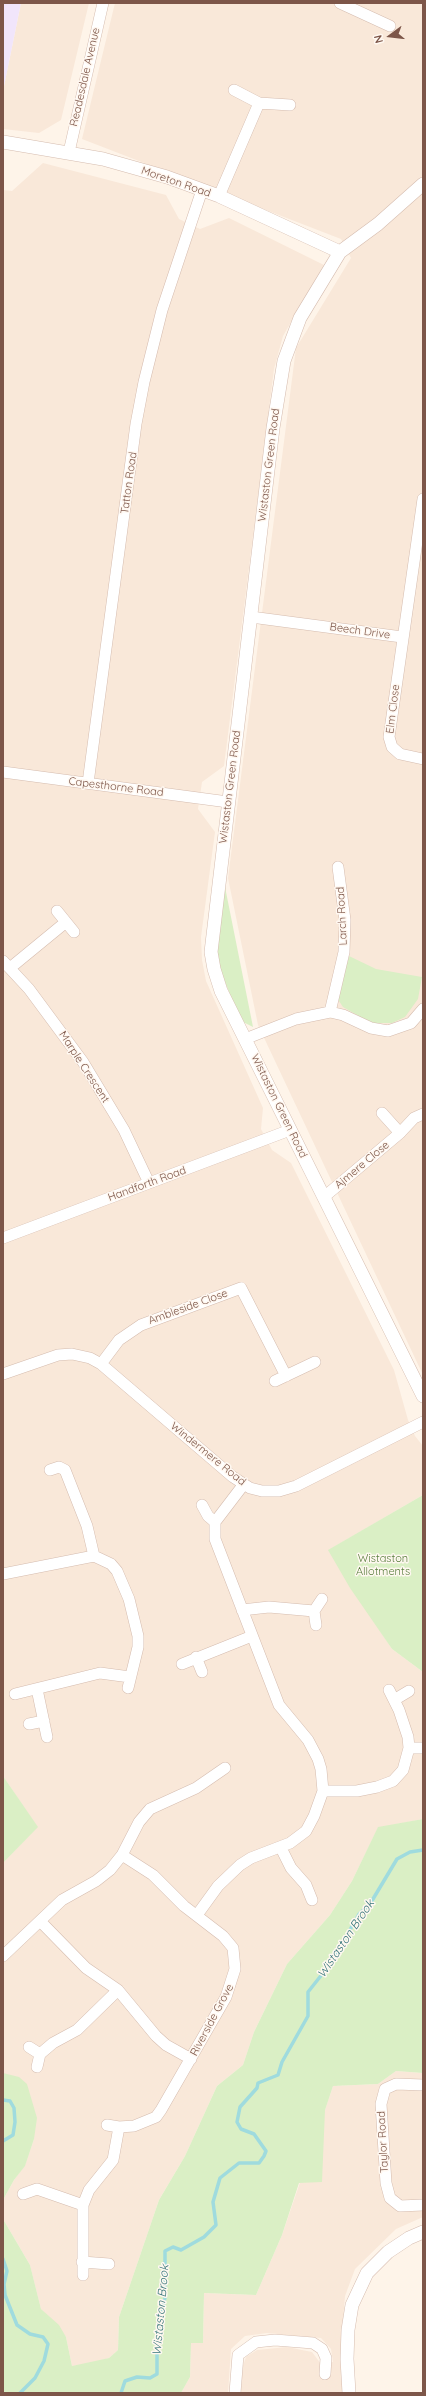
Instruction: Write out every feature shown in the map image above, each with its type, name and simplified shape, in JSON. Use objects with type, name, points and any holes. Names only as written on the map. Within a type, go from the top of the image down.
[{"type":"street","name":"Readesdale Avenue","points":[[69,152],[103,3]]},
{"type":"street","points":[[340,3],[390,26]]},
{"type":"street","points":[[234,90],[259,103],[290,105]]},
{"type":"street","points":[[219,196],[259,103]]},
{"type":"street","name":"Moreton Road","points":[[3,142],[69,152],[135,167],[219,196],[340,252]]},
{"type":"street","name":"Wistaston Green Road","points":[[423,184],[378,224],[340,252],[300,318],[284,361],[273,428],[211,952],[214,969],[221,991],[423,1396]]},
{"type":"street","name":"Tatton Road","points":[[88,783],[136,424],[162,310],[202,190]]},
{"type":"street","name":"Beech Drive","points":[[251,617],[402,636],[423,499]]},
{"type":"street","name":"Elm Close","points":[[402,636],[389,736],[392,747],[400,754],[423,759]]},
{"type":"street","name":"Capesthorne Road","points":[[3,772],[228,802]]},
{"type":"street","name":"Larch Road","points":[[330,1012],[344,952],[345,920],[338,867]]},
{"type":"street","points":[[57,911],[74,932]]},
{"type":"street","points":[[7,965],[66,922]]},
{"type":"street","name":"Marple Crescent","points":[[7,965],[29,989],[83,1062],[124,1130],[149,1183]]},
{"type":"street","points":[[245,1039],[296,1019],[330,1012],[343,1015],[371,1028],[382,1031],[398,1028],[411,1023],[423,1010]]},
{"type":"street","name":"Ajmere Close","points":[[382,1113],[400,1133]]},
{"type":"street","name":"Ajmere Close","points":[[324,1197],[400,1133],[414,1118],[423,1114]]},
{"type":"street","name":"Handforth Road","points":[[3,1238],[290,1130]]},
{"type":"street","name":"Ambleside Close","points":[[101,1364],[119,1340],[141,1324],[241,1288],[286,1376]]},
{"type":"street","name":"Windermere Road","points":[[3,1374],[43,1359],[65,1354],[80,1355],[101,1364],[213,1460],[244,1484],[262,1491],[287,1489],[423,1422]]},
{"type":"street","points":[[275,1381],[315,1362]]},
{"type":"street","points":[[50,1470],[59,1467],[65,1470],[87,1526],[94,1556]]},
{"type":"street","points":[[197,1916],[218,1886],[240,1865],[251,1858],[281,1848],[298,1839],[306,1831],[314,1816],[323,1791],[321,1769],[315,1753],[308,1740],[279,1705],[215,1538],[215,1522],[244,1484]]},
{"type":"street","points":[[202,1505],[205,1512],[215,1522]]},
{"type":"street","points":[[3,1574],[94,1556],[104,1559],[117,1571],[134,1614],[138,1647],[128,1688]]},
{"type":"street","points":[[316,1625],[314,1611],[322,1599]]},
{"type":"street","points":[[242,1610],[269,1607],[314,1611]]},
{"type":"street","points":[[182,1664],[252,1636]]},
{"type":"street","points":[[196,1658],[202,1672]]},
{"type":"street","points":[[16,1694],[100,1673],[130,1677]]},
{"type":"street","points":[[37,1689],[47,1737]]},
{"type":"street","points":[[323,1791],[357,1791],[377,1788],[393,1781],[404,1770],[409,1748],[405,1728],[392,1695],[409,1691]]},
{"type":"street","points":[[29,1724],[44,1721]]},
{"type":"street","points":[[409,1748],[423,1748]]},
{"type":"street","points":[[3,1956],[62,1900],[101,1877],[122,1855],[140,1822],[150,1809],[196,1788],[225,1768]]},
{"type":"street","points":[[281,1848],[288,1864],[306,1885],[312,1900]]},
{"type":"street","name":"Riverside Grove","points":[[107,2125],[119,2127],[134,2126],[156,2117],[226,1997],[236,1969],[233,1948],[228,1942],[197,1916],[153,1875],[122,1855]]},
{"type":"street","points":[[40,1921],[86,1968],[118,1990],[156,2036],[166,2045],[191,2059]]},
{"type":"street","points":[[37,2067],[40,2054],[52,2043],[77,2030],[118,1990]]},
{"type":"street","points":[[29,2046],[40,2054]]},
{"type":"street","name":"Taylor Road","points":[[423,2085],[396,2084],[385,2090],[381,2104],[386,2183],[390,2198],[400,2206],[423,2205]]},
{"type":"street","points":[[83,2275],[83,2205],[89,2190],[113,2160],[119,2127]]},
{"type":"street","points":[[23,2194],[37,2189],[83,2205]]},
{"type":"street","points":[[349,2393],[347,2359],[348,2330],[352,2305],[367,2273],[388,2252],[409,2238],[423,2232]]},
{"type":"street","points":[[82,2262],[109,2264]]},
{"type":"street","points":[[235,2393],[238,2356],[256,2342],[275,2340],[313,2343],[322,2349],[326,2358],[324,2374]]},
{"type":"shaded area","points":[[3,3],[21,3],[3,91]]},
{"type":"shaded area","points":[[21,3],[89,3],[61,120],[39,133],[3,129],[3,91]]},
{"type":"shaded area","points":[[115,3],[423,3],[423,1375],[258,1025],[228,878],[296,348],[351,258],[341,239],[82,139]]},
{"type":"shaded area","points":[[43,163],[166,195],[179,219],[200,229],[229,218],[324,265],[283,336],[274,369],[224,766],[202,782],[198,809],[215,832],[201,937],[202,960],[206,981],[263,1108],[261,1129],[272,1150],[291,1163],[394,1370],[408,1420],[415,1436],[423,1446],[423,1495],[329,1550],[392,1649],[423,1672],[423,1819],[378,1828],[352,1881],[330,1915],[287,1964],[254,2032],[243,2065],[217,2086],[185,2156],[159,2200],[119,2317],[118,2350],[109,2358],[92,2364],[72,2366],[66,2337],[41,2309],[30,2265],[3,2219],[3,2200],[14,2180],[25,2165],[34,2139],[3,2074],[3,1863],[37,1827],[3,1776],[3,190],[12,191]]},
{"type":"shaded area","points":[[396,2071],[423,2073],[423,2217],[396,2229],[355,2269],[345,2296],[341,2346],[344,2393],[241,2393],[242,2369],[246,2357],[257,2350],[287,2347],[312,2352],[321,2364],[333,2362],[331,2349],[321,2338],[267,2333],[245,2336],[231,2349],[228,2393],[181,2393],[190,2377],[191,2343],[203,2343],[204,2293],[256,2295],[282,2235],[333,2086],[378,2084]]},
{"type":"green space","points":[[225,887],[253,1027],[241,1021],[220,970],[217,947]]},
{"type":"green space","points":[[349,956],[376,969],[422,977],[418,999],[405,1017],[392,1023],[371,1023],[343,1007],[339,1001],[339,993]]},
{"type":"green space","name":"Wistaston Allotments","points":[[423,1495],[423,1672],[392,1649],[350,1588],[328,1550]]},
{"type":"green space","points":[[3,1776],[38,1827],[3,1863]]},
{"type":"green space","points":[[423,1819],[423,2073],[396,2071],[378,2084],[333,2086],[325,2110],[322,2182],[299,2183],[282,2235],[256,2295],[204,2293],[203,2343],[191,2343],[190,2377],[181,2393],[3,2393],[3,2219],[30,2265],[41,2309],[59,2325],[66,2337],[72,2366],[109,2358],[118,2350],[119,2317],[159,2200],[185,2156],[217,2086],[243,2065],[254,2032],[287,1964],[330,1915],[352,1881],[378,1827]]},
{"type":"green space","points":[[3,2073],[19,2077],[27,2084],[37,2118],[34,2139],[25,2166],[14,2180],[3,2200]]},
{"type":"waterway","name":"Wistaston Brook","points":[[121,2393],[125,2381],[137,2377],[150,2378],[157,2374],[157,2338],[165,2297],[165,2251],[173,2247],[181,2250],[204,2237],[216,2225],[213,2202],[220,2178],[239,2163],[259,2163],[264,2156],[266,2151],[254,2134],[241,2129],[237,2122],[240,2107],[257,2088],[258,2083],[278,2075],[282,2062],[308,2016],[308,1992],[331,1963],[359,1914],[370,1904],[397,1859],[410,1852],[423,1850]]},
{"type":"waterway","points":[[3,2100],[10,2101],[14,2108],[15,2122],[13,2135],[3,2141]]},
{"type":"waterway","points":[[3,2259],[7,2271],[4,2284],[5,2295],[17,2325],[30,2334],[43,2337],[48,2344],[44,2361],[35,2378],[20,2393]]}]
